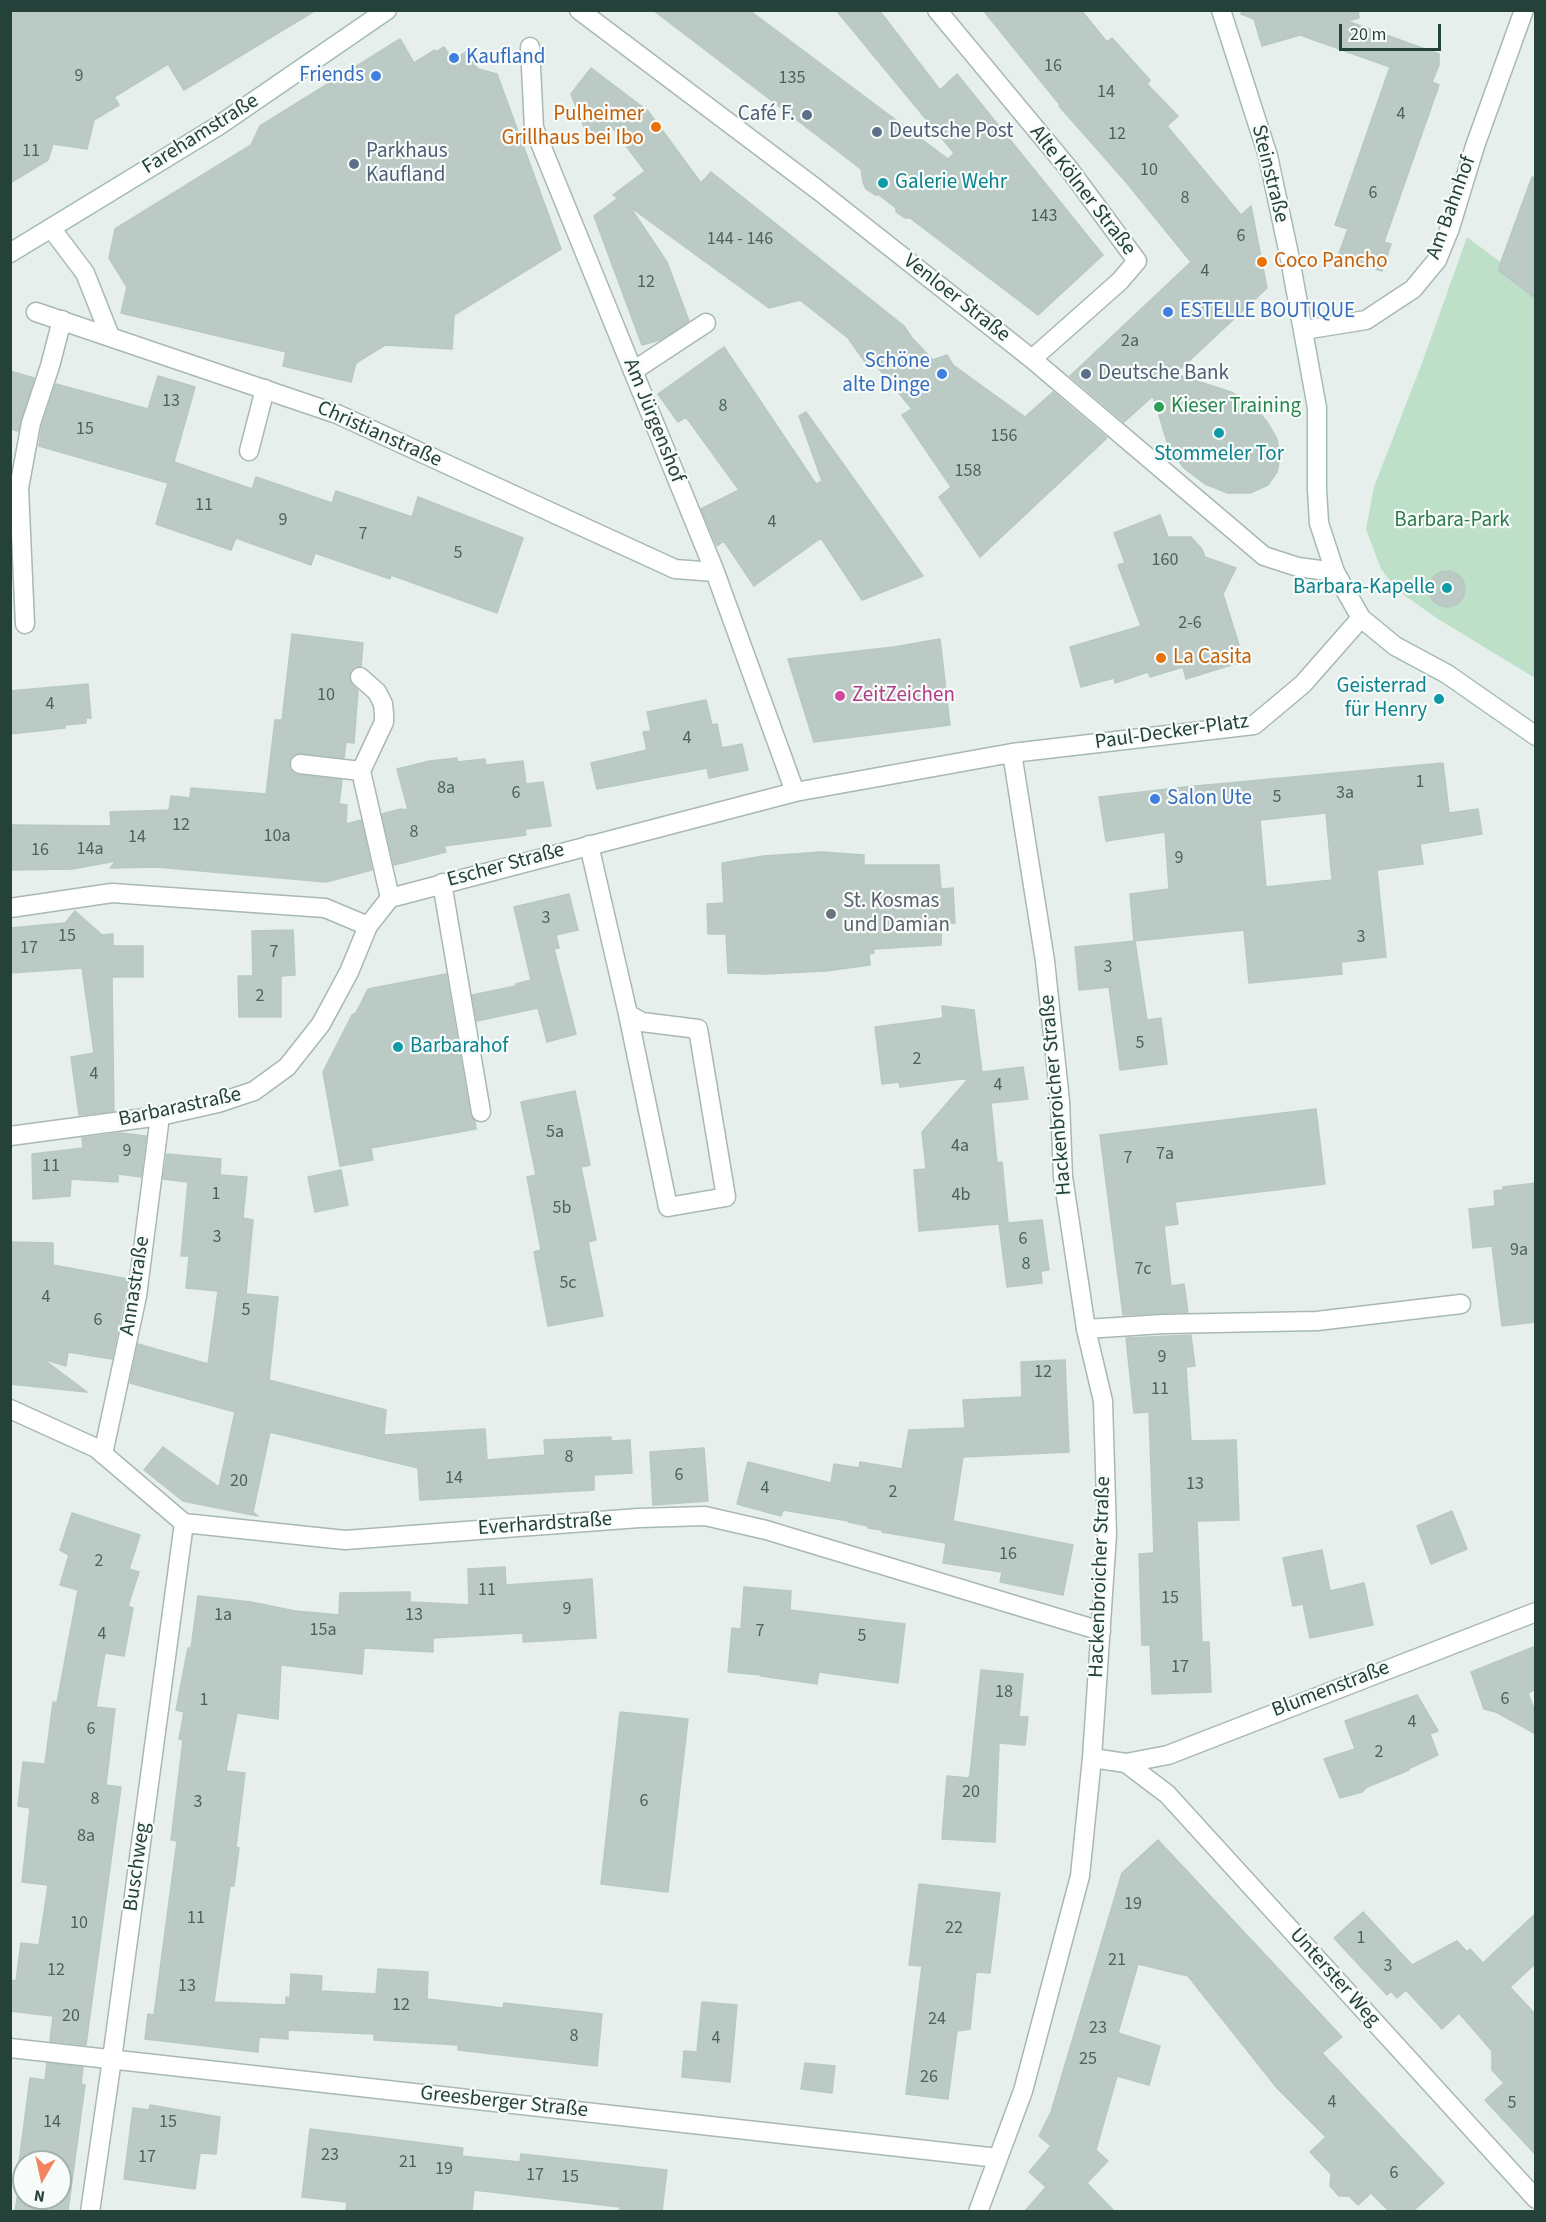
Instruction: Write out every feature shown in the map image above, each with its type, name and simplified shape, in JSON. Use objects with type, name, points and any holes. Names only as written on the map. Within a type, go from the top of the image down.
[{"type":"street","name":"Farehamstraße","points":[[10,253],[218,126],[387,10]]},
{"type":"street","name":"Venloer Straße","points":[[579,10],[818,190],[1032,359],[1264,556],[1298,567],[1335,572]]},
{"type":"street","name":"Alte Kölner Straße","points":[[936,10],[1069,169],[1137,261],[1120,281],[1032,359]]},
{"type":"street","name":"Steinstraße","points":[[1221,10],[1268,156],[1304,330],[1317,408],[1319,523],[1335,572],[1360,618]]},
{"type":"street","name":"Am Bahnhof","points":[[1304,330],[1366,320],[1413,289],[1437,260],[1524,10]]},
{"type":"street","name":"Am Jürgenshof","points":[[530,47],[534,128],[715,572],[795,792]]},
{"type":"street","points":[[51,228],[85,273],[110,336]]},
{"type":"street","name":"Christianstraße","points":[[36,312],[337,414],[675,569],[715,572]]},
{"type":"street","points":[[24,624],[16,534],[15,482],[62,320]]},
{"type":"street","points":[[633,371],[706,323]]},
{"type":"street","points":[[249,451],[265,389]]},
{"type":"street","points":[[1360,618],[1395,646],[1447,675],[1536,736]]},
{"type":"street","name":"Paul-Decker-Platz","points":[[1012,753],[1254,725],[1303,684],[1360,618]]},
{"type":"street","points":[[10,908],[111,894],[325,908],[368,926],[390,898],[361,771],[384,723],[383,704],[377,692],[360,677]]},
{"type":"street","name":"Escher Straße","points":[[390,898],[795,792],[1012,753]]},
{"type":"street","name":"Hackenbroicher Straße","points":[[978,2211],[1023,2091],[1080,1876],[1092,1758],[1107,1534],[1103,1401],[1086,1329],[1063,1177],[1060,1101],[1045,961],[1012,753]]},
{"type":"street","points":[[300,764],[361,771]]},
{"type":"street","points":[[589,845],[628,1014],[668,1207],[726,1197],[698,1029],[642,1022],[628,1014]]},
{"type":"street","points":[[442,883],[481,1112]]},
{"type":"street","name":"Barbarastraße","points":[[10,1136],[160,1116],[218,1103],[254,1091],[287,1067],[321,1024],[350,972],[368,926]]},
{"type":"street","name":"Annastraße","points":[[103,1454],[137,1296],[160,1116]]},
{"type":"street","points":[[1086,1329],[1163,1324],[1317,1321],[1461,1304]]},
{"type":"street","points":[[10,1409],[96,1448],[184,1523]]},
{"type":"street","name":"Everhardstraße","points":[[184,1523],[345,1540],[639,1518],[705,1516],[766,1530],[1101,1631]]},
{"type":"street","name":"Buschweg","points":[[90,2211],[184,1523]]},
{"type":"street","name":"Blumenstraße","points":[[1126,1763],[1168,1755],[1536,1612]]},
{"type":"street","points":[[1092,1758],[1126,1763]]},
{"type":"street","name":"Unterster Weg","points":[[1126,1763],[1167,1794],[1536,2199]]},
{"type":"street","name":"Greesberger Straße","points":[[10,2048],[998,2158]]},
{"type":"green space","name":"Barbara-Park","points":[[1467,237],[1535,288],[1535,678],[1438,619],[1397,590],[1381,569],[1366,529],[1374,487]]},
{"type":"building","points":[[10,10],[316,10],[184,90],[168,64],[114,97],[119,105],[94,120],[87,149],[53,144],[48,160],[10,183]]},
{"type":"building","points":[[653,10],[749,10],[948,159],[954,153],[836,10],[879,10],[940,90],[957,74],[1103,255],[1038,315],[910,218],[905,218],[896,212],[896,208],[879,195],[866,189],[861,169]]},
{"type":"building","points":[[983,10],[1081,10],[1107,42],[1112,38],[1150,80],[1147,84],[1178,116],[1167,126],[1241,215],[1251,206],[1267,288],[1175,374],[1231,392],[1254,406],[1277,439],[1280,457],[1277,472],[1268,485],[1250,493],[1228,493],[1205,484],[1184,468],[1169,448],[1153,396],[1124,422],[1070,376],[1191,262],[1126,182],[1059,106]]},
{"type":"building","points":[[1242,10],[1358,10],[1359,18],[1347,21],[1439,54],[1439,65],[1432,82],[1439,85],[1384,242],[1391,244],[1382,271],[1338,256],[1348,229],[1335,225],[1390,67],[1300,35],[1262,46],[1254,19],[1241,14]]},
{"type":"building","name":"Parkhaus Kaufland","points":[[400,39],[414,63],[444,47],[453,60],[466,52],[478,69],[497,74],[561,249],[454,315],[452,349],[385,345],[356,363],[351,382],[283,366],[286,352],[121,313],[127,287],[109,258],[115,229],[251,145],[260,126]]},
{"type":"building","points":[[591,68],[648,111],[701,183],[711,172],[904,326],[933,360],[947,355],[953,365],[1025,417],[1053,392],[1107,438],[980,557],[939,497],[951,487],[902,415],[912,409],[874,363],[868,366],[848,338],[800,300],[769,308],[630,207],[667,262],[689,321],[660,340],[642,345],[594,216],[618,198],[613,195],[645,171],[612,127],[588,137],[571,94]]},
{"type":"building","points":[[1532,177],[1536,178],[1536,299],[1498,270]]},
{"type":"building","points":[[724,347],[816,484],[822,481],[799,416],[806,412],[923,576],[862,600],[821,538],[754,586],[724,541],[717,546],[701,509],[739,490],[686,417],[678,422],[658,394]]},
{"type":"building","points":[[10,371],[34,378],[18,431],[10,429]]},
{"type":"building","points":[[158,376],[195,387],[168,483],[39,446],[42,426],[56,384],[148,409]]},
{"type":"building","points":[[174,462],[252,489],[256,477],[332,503],[336,491],[412,517],[418,497],[523,538],[497,613],[391,575],[390,579],[315,553],[311,565],[236,538],[231,550],[156,524]]},
{"type":"building","points":[[1160,515],[1168,537],[1191,537],[1202,549],[1205,557],[1236,568],[1223,594],[1244,661],[1186,679],[1183,667],[1150,677],[1148,672],[1115,683],[1114,678],[1081,687],[1070,647],[1141,626],[1118,565],[1125,563],[1114,533]]},
{"type":"building","name":"Barbara-Kapelle","points":[[1447,571],[1459,577],[1465,589],[1459,601],[1447,607],[1435,601],[1429,589],[1435,577]]},
{"type":"building","points":[[292,634],[363,643],[361,666],[352,669],[349,675],[350,681],[358,691],[354,743],[346,742],[344,758],[301,753],[291,757],[289,763],[293,773],[298,775],[342,780],[339,804],[347,805],[346,824],[361,820],[372,870],[326,882],[156,867],[110,868],[116,861],[72,869],[10,870],[10,825],[111,826],[110,812],[169,810],[171,796],[190,798],[191,788],[266,794],[275,720],[282,720]]},
{"type":"building","points":[[940,639],[950,725],[814,742],[788,659],[894,647]]},
{"type":"building","points":[[88,684],[91,718],[86,718],[86,723],[65,725],[65,728],[10,734],[10,691]]},
{"type":"building","points":[[706,700],[712,725],[717,724],[722,748],[742,744],[748,770],[709,778],[707,768],[597,789],[591,763],[647,750],[643,732],[651,731],[647,712]]},
{"type":"building","points":[[457,758],[457,762],[485,759],[486,765],[523,761],[526,784],[543,782],[551,826],[525,829],[526,835],[444,846],[446,852],[394,865],[382,814],[401,809],[408,810],[397,769],[430,761]]},
{"type":"building","points":[[1443,763],[1449,813],[1478,809],[1482,834],[1420,844],[1423,864],[1377,870],[1386,957],[1341,962],[1342,974],[1249,983],[1244,930],[1134,941],[1130,894],[1169,889],[1165,832],[1106,841],[1099,797]],"holes":[[[1326,813],[1332,880],[1266,887],[1260,820]]]},
{"type":"building","name":"St. Kosmas und Damian","points":[[822,852],[864,855],[864,865],[939,865],[941,889],[953,888],[955,923],[942,923],[941,945],[873,949],[874,953],[869,954],[870,965],[826,971],[728,973],[726,934],[708,934],[707,904],[724,903],[722,863],[764,856]]},
{"type":"building","points":[[569,894],[578,930],[556,935],[559,948],[554,949],[576,1034],[547,1042],[538,1008],[477,1021],[472,995],[516,986],[516,984],[531,980],[514,907]]},
{"type":"building","points":[[75,911],[102,935],[113,934],[113,946],[143,946],[143,977],[112,977],[114,1111],[79,1115],[71,1057],[94,1053],[82,968],[10,973],[10,928],[65,923]]},
{"type":"building","points":[[293,930],[295,975],[281,976],[281,1017],[239,1017],[238,976],[253,976],[252,931]]},
{"type":"building","points":[[1135,941],[1147,1020],[1161,1018],[1167,1064],[1120,1070],[1109,987],[1079,990],[1075,947]]},
{"type":"building","name":"Barbarahof","points":[[446,974],[470,1114],[475,1121],[476,1129],[371,1148],[373,1160],[340,1166],[323,1072],[352,1015],[356,1013],[368,989]]},
{"type":"building","points":[[942,1006],[974,1010],[982,1072],[1023,1067],[1028,1099],[991,1103],[997,1163],[1002,1162],[1008,1223],[1042,1220],[1049,1270],[1041,1271],[1042,1283],[1007,1287],[999,1224],[919,1231],[914,1170],[926,1169],[922,1132],[969,1078],[900,1087],[899,1082],[882,1084],[875,1027],[943,1018]]},
{"type":"building","points":[[575,1091],[590,1165],[581,1167],[596,1240],[588,1242],[603,1316],[548,1326],[534,1252],[541,1250],[527,1177],[536,1175],[521,1102]]},
{"type":"building","points":[[1316,1109],[1325,1184],[1175,1202],[1178,1224],[1164,1226],[1171,1286],[1184,1284],[1188,1312],[1123,1315],[1100,1135]]},
{"type":"building","points":[[120,1133],[146,1136],[141,1177],[118,1174],[118,1182],[71,1179],[70,1196],[33,1199],[32,1154],[83,1148],[82,1138]]},
{"type":"building","points":[[167,1154],[221,1159],[220,1175],[247,1177],[243,1218],[253,1220],[246,1294],[278,1297],[269,1380],[386,1410],[384,1435],[485,1429],[487,1460],[545,1455],[544,1440],[611,1437],[611,1441],[630,1440],[632,1473],[594,1475],[594,1490],[420,1500],[418,1468],[270,1432],[253,1512],[258,1516],[183,1501],[144,1470],[163,1447],[219,1487],[235,1412],[130,1383],[138,1344],[208,1364],[218,1291],[186,1288],[189,1256],[181,1256],[188,1182],[163,1179]]},
{"type":"building","points":[[341,1170],[348,1205],[315,1212],[308,1177]]},
{"type":"building","points":[[1536,1183],[1536,1322],[1502,1326],[1492,1246],[1473,1248],[1469,1209],[1495,1206],[1494,1191],[1503,1190],[1503,1187]]},
{"type":"building","points":[[10,1242],[53,1243],[53,1265],[128,1279],[112,1359],[68,1352],[66,1366],[43,1359],[87,1392],[10,1384]]},
{"type":"building","points":[[1191,1335],[1195,1366],[1186,1367],[1191,1441],[1236,1440],[1239,1520],[1197,1521],[1202,1642],[1209,1642],[1211,1692],[1152,1694],[1150,1645],[1142,1645],[1139,1554],[1154,1553],[1149,1412],[1134,1413],[1126,1338]]},
{"type":"building","points":[[1065,1360],[1069,1452],[963,1457],[953,1521],[1073,1545],[1063,1595],[1000,1582],[1002,1572],[943,1563],[946,1543],[882,1532],[882,1530],[849,1521],[783,1510],[781,1516],[737,1504],[748,1462],[831,1483],[834,1464],[859,1468],[860,1462],[902,1469],[909,1430],[965,1428],[963,1400],[1022,1397],[1021,1362]]},
{"type":"building","points":[[704,1448],[708,1501],[653,1505],[650,1452]]},
{"type":"building","points":[[1452,1511],[1467,1549],[1431,1564],[1417,1526]]},
{"type":"building","points":[[72,1513],[140,1535],[129,1569],[139,1572],[128,1606],[133,1608],[124,1656],[105,1653],[96,1707],[115,1709],[106,1785],[121,1787],[86,2045],[50,2041],[53,2016],[10,2011],[10,1980],[16,1981],[21,1943],[39,1945],[48,1885],[22,1882],[30,1808],[18,1806],[23,1762],[45,1764],[53,1702],[57,1703],[78,1590],[60,1585],[69,1555],[60,1550]]},
{"type":"building","points":[[1322,1550],[1330,1591],[1364,1583],[1373,1625],[1310,1638],[1303,1604],[1293,1606],[1283,1558]]},
{"type":"building","points":[[505,1567],[506,1585],[592,1579],[596,1638],[523,1642],[523,1633],[433,1638],[433,1652],[364,1648],[362,1674],[281,1665],[278,1719],[237,1713],[226,1771],[245,1773],[234,1886],[230,1886],[214,2002],[286,2005],[286,1997],[290,1998],[291,1974],[322,1976],[321,1991],[376,1994],[378,1969],[428,1972],[427,1999],[503,2008],[504,2003],[602,2014],[597,2066],[458,2050],[458,2045],[374,2040],[374,2034],[288,2030],[288,2039],[259,2037],[258,2052],[145,2039],[148,2014],[154,2015],[177,1841],[171,1840],[183,1740],[179,1739],[184,1712],[176,1710],[188,1648],[191,1648],[198,1596],[251,1602],[295,1611],[339,1615],[340,1593],[410,1592],[410,1602],[469,1605],[468,1569]]},
{"type":"building","points":[[744,1587],[791,1591],[790,1610],[905,1624],[898,1683],[819,1672],[817,1684],[728,1672],[732,1628],[741,1629]]},
{"type":"building","points":[[1536,1646],[1536,1689],[1528,1693],[1536,1715],[1536,1734],[1496,1712],[1484,1709],[1471,1672]]},
{"type":"building","points":[[981,1670],[1023,1674],[1019,1717],[1028,1717],[1025,1745],[999,1743],[995,1842],[942,1839],[947,1776],[969,1778],[970,1774]]},
{"type":"building","points":[[1417,1695],[1438,1731],[1430,1734],[1438,1755],[1367,1787],[1362,1792],[1340,1798],[1324,1759],[1355,1749],[1345,1721]]},
{"type":"building","points":[[620,1712],[688,1719],[668,1892],[601,1884]]},
{"type":"building","points":[[1158,1840],[1342,2037],[1322,2053],[1444,2183],[1413,2211],[1389,2211],[1371,2193],[1358,2205],[1349,2196],[1339,2196],[1330,2186],[1331,2174],[1310,2152],[1326,2137],[1277,2088],[1188,1976],[1138,1964],[1118,2033],[1160,2046],[1149,2085],[1117,2076],[1096,2150],[1108,2161],[1087,2183],[1114,2211],[1025,2211],[1046,2187],[1029,2172],[1051,2146],[1039,2136],[1051,2112],[1122,1873]]},
{"type":"building","points":[[919,1884],[1000,1893],[990,1973],[976,1972],[970,2029],[957,2031],[948,2099],[906,2094],[922,1966],[909,1965]]},
{"type":"building","points":[[1363,1912],[1412,1965],[1457,1941],[1467,1952],[1470,1949],[1483,1963],[1536,1913],[1536,1963],[1510,1987],[1536,2015],[1536,2155],[1485,2100],[1504,2083],[1492,2070],[1492,2051],[1459,2013],[1442,2029],[1406,1990],[1397,1998],[1391,1991],[1387,1995],[1334,1938]]},
{"type":"building","points":[[702,2002],[737,2005],[730,2082],[682,2077],[684,2051],[697,2052]]},
{"type":"building","points":[[47,2063],[83,2067],[81,2084],[85,2085],[72,2181],[72,2150],[21,2150],[30,2078],[45,2080]]},
{"type":"building","points":[[805,2063],[835,2066],[832,2093],[801,2089]]},
{"type":"building","points":[[150,2105],[220,2117],[216,2154],[200,2153],[195,2189],[124,2179],[133,2108],[149,2110]]},
{"type":"building","points":[[310,2129],[463,2148],[462,2156],[520,2162],[521,2154],[667,2170],[662,2211],[620,2211],[620,2207],[474,2190],[472,2211],[346,2211],[347,2202],[302,2197]]},
{"type":"building","points":[[15,2210],[68,2210],[68,2211]]},
{"type":"place","name":"Kaufland","points":[[454,58]]},
{"type":"place","name":"Friends","points":[[376,76]]},
{"type":"place","name":"Café F.","points":[[807,115]]},
{"type":"place","name":"Pulheimer Grillhaus bei Ibo","points":[[656,127]]},
{"type":"place","name":"Deutsche Post","points":[[877,132]]},
{"type":"place","name":"Parkhaus Kaufland","points":[[354,164]]},
{"type":"place","name":"Galerie Wehr","points":[[883,183]]},
{"type":"place","name":"Coco Pancho","points":[[1262,262]]},
{"type":"place","name":"ESTELLE BOUTIQUE","points":[[1168,312]]},
{"type":"place","name":"Schöne alte Dinge","points":[[942,374]]},
{"type":"place","name":"Deutsche Bank","points":[[1086,374]]},
{"type":"place","name":"Kieser Training","points":[[1159,407]]},
{"type":"place","name":"Stommeler Tor","points":[[1219,433]]},
{"type":"place","name":"Barbara-Kapelle","points":[[1447,588]]},
{"type":"place","name":"La Casita","points":[[1161,658]]},
{"type":"place","name":"ZeitZeichen","points":[[840,696]]},
{"type":"place","name":"Geisterrad für Henry","points":[[1439,699]]},
{"type":"place","name":"Salon Ute","points":[[1155,799]]},
{"type":"place","name":"St. Kosmas und Damian","points":[[831,914]]},
{"type":"place","name":"Barbarahof","points":[[398,1047]]}]
